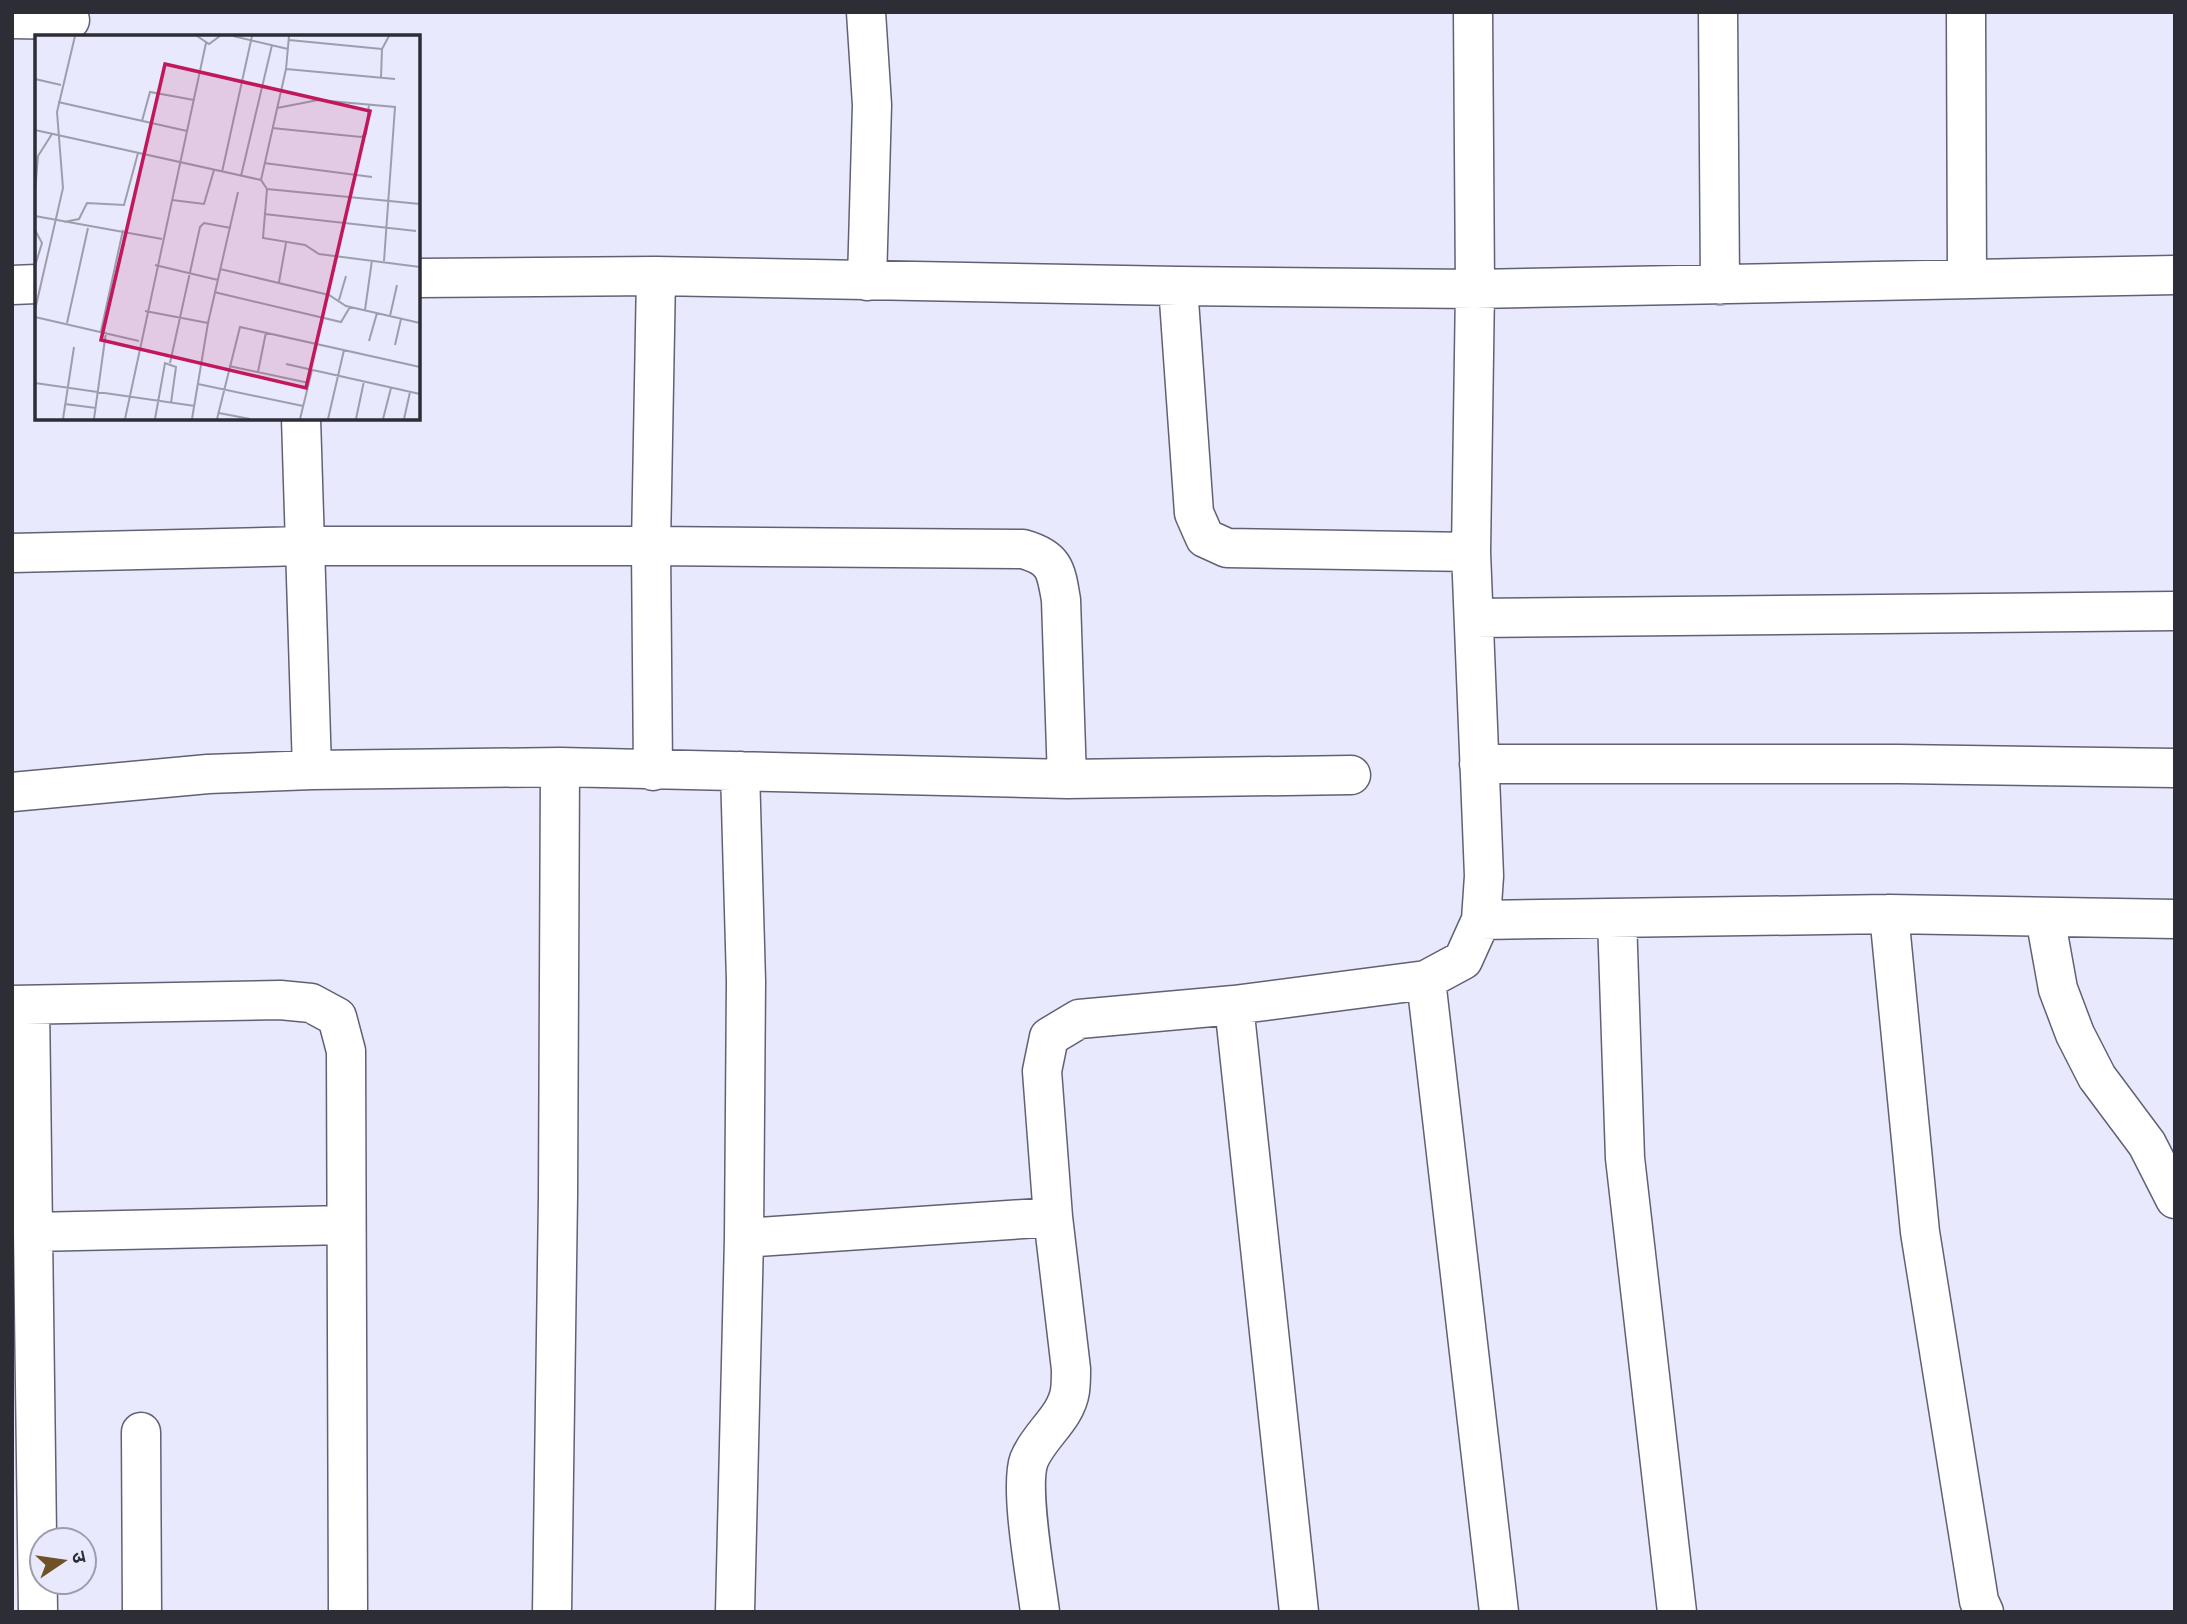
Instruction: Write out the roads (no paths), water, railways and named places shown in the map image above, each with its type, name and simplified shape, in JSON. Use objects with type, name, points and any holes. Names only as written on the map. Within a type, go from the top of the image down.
[{"type":"street","points":[[866,12],[872,105],[867,281]]},
{"type":"street","points":[[1040,1612],[1026,1490],[1028,1463],[1039,1440],[1058,1418],[1070,1393],[1071,1369],[1053,1217],[1042,1071],[1049,1037],[1079,1019],[1234,1005],[1426,980],[1463,960],[1481,920],[1484,876],[1471,552],[1475,289],[1473,12]]},
{"type":"street","points":[[1718,12],[1720,285]]},
{"type":"street","points":[[1966,12],[1967,278]]},
{"type":"street","points":[[12,19],[69,23]]},
{"type":"street","points":[[420,278],[656,276],[1475,289],[2175,275]]},
{"type":"street","points":[[653,771],[650,546],[656,276]]},
{"type":"street","points":[[12,285],[35,284]]},
{"type":"street","points":[[1178,286],[1194,513],[1205,538],[1227,548],[1471,552]]},
{"type":"street","points":[[302,420],[312,770]]},
{"type":"street","points":[[12,553],[305,546],[1023,549],[1043,555],[1056,571],[1061,600],[1067,779]]},
{"type":"street","points":[[1474,618],[2175,611]]},
{"type":"street","points":[[1479,764],[1899,764],[2175,768]]},
{"type":"street","points":[[552,1612],[560,768]]},
{"type":"street","points":[[12,792],[208,774],[312,770],[560,768],[1067,779],[1351,775]]},
{"type":"street","points":[[735,1612],[744,1237],[746,981],[740,771]]},
{"type":"street","points":[[1481,920],[1889,914],[2175,919]]},
{"type":"street","points":[[1889,914],[1920,1232],[1979,1601],[1984,1612]]},
{"type":"street","points":[[2045,917],[2058,989],[2075,1034],[2097,1077],[2147,1144],[2175,1199]]},
{"type":"street","points":[[1617,918],[1625,1158],[1677,1612]]},
{"type":"street","points":[[1426,980],[1499,1612]]},
{"type":"street","points":[[38,1612],[33,1232],[21,1005],[280,1000],[311,1003],[337,1017],[346,1051],[348,1612]]},
{"type":"street","points":[[1234,1005],[1299,1612]]},
{"type":"street","points":[[744,1237],[1053,1217]]},
{"type":"street","points":[[33,1232],[346,1225]]},
{"type":"street","points":[[141,1432],[142,1612]]}]
